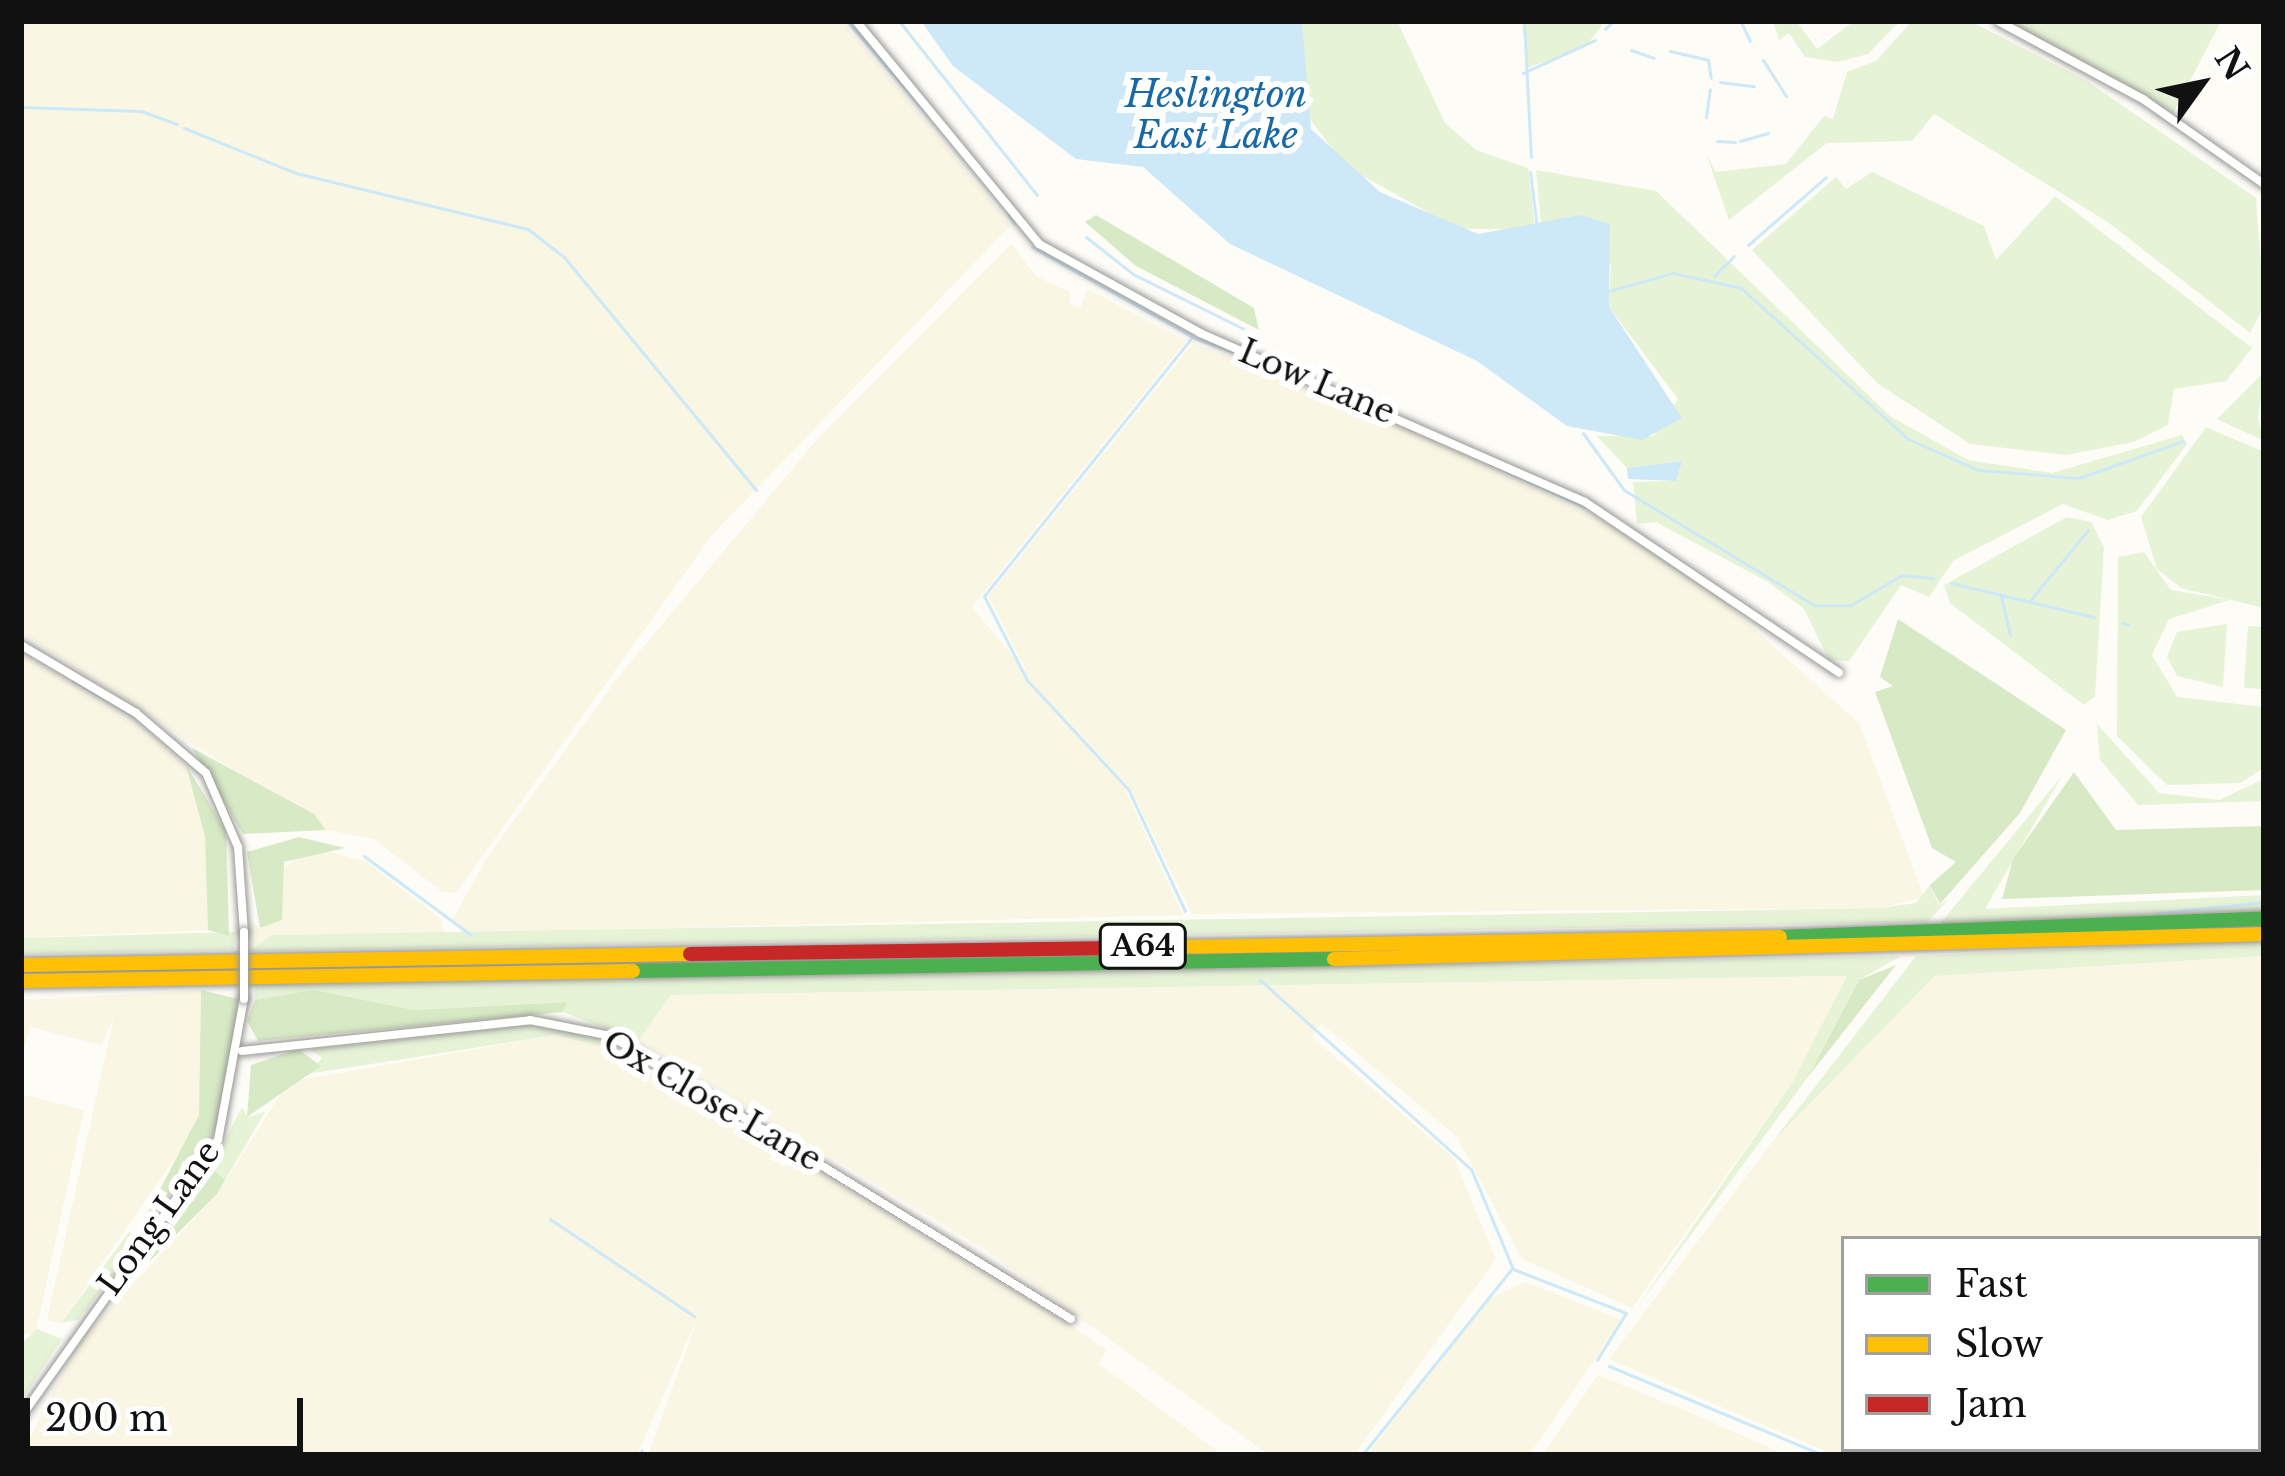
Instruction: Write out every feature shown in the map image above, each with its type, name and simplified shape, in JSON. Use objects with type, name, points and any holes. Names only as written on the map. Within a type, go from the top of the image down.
[{"type":"highway","name":"A64","points":[[21,965],[1975,934],[2264,917]]},
{"type":"highway","name":"A64","points":[[21,981],[1998,949],[2264,934]]},
{"type":"street","name":"Low Lane","points":[[856,21],[1039,244],[1200,333],[1585,502],[1838,673]]},
{"type":"street","points":[[1998,21],[2143,99],[2264,184]]},
{"type":"street","name":"Long Lane","points":[[21,645],[136,713],[206,773],[238,847],[244,932],[242,1052],[218,1140],[21,1417]]},
{"type":"street","name":"Ox Close Lane","points":[[242,1052],[530,1020],[611,1036],[1071,1319]]},
{"type":"shaded area","points":[[21,21],[842,21],[1011,225],[712,535],[456,893],[442,892],[374,839],[326,830],[21,633]]},
{"type":"shaded area","points":[[1011,244],[1036,276],[1071,293],[1069,304],[1080,308],[1088,289],[1186,341],[972,607],[1125,789],[1183,915],[464,933],[451,922],[488,856],[619,676],[819,437]]},
{"type":"shaded area","points":[[1193,343],[1440,442],[1612,526],[1713,592],[1859,723],[1924,897],[1880,908],[1192,914],[1130,788],[1032,682],[988,596]]},
{"type":"shaded area","points":[[21,653],[135,720],[186,765],[205,837],[208,930],[21,938]]},
{"type":"shaded area","points":[[317,849],[366,861],[441,919],[444,933],[271,935],[250,951],[250,920],[260,928],[278,906],[275,871]]},
{"type":"shaded area","points":[[2264,956],[2259,1236],[1841,1236],[1841,1452],[2142,1455],[1834,1455],[1609,1359],[1771,1143],[1935,976]]},
{"type":"shaded area","points":[[1848,976],[1792,1083],[1632,1308],[1522,1259],[1457,1137],[1321,1023],[1312,1037],[1454,1158],[1496,1259],[1354,1455],[1269,1455],[986,1250],[638,1041],[671,995]]},
{"type":"shaded area","points":[[201,990],[199,1115],[186,1142],[61,1323],[47,1320],[114,1017],[101,1045],[30,1027],[21,1060],[21,1000]]},
{"type":"shaded area","points":[[556,1035],[605,1047],[715,1119],[721,1108],[776,1144],[770,1159],[784,1167],[791,1155],[1087,1336],[1106,1350],[1099,1364],[1223,1455],[648,1455],[698,1317],[637,1455],[21,1455],[78,1343],[217,1194],[288,1082]]},
{"type":"shaded area","points":[[21,1094],[84,1110],[35,1336],[21,1333]]},
{"type":"shaded area","points":[[1525,1282],[1622,1320],[1529,1455],[1367,1455],[1485,1301]]},
{"type":"shaded area","points":[[2264,1314],[2264,1455],[2173,1455],[2261,1452]]},
{"type":"shaded area","points":[[1598,1375],[1682,1409],[1786,1455],[1542,1455]]},
{"type":"green space","points":[[1302,21],[1398,23],[1445,123],[1476,150],[1528,168],[1535,229],[1458,229],[1345,166],[1307,115]]},
{"type":"green space","points":[[1522,21],[1598,21],[1602,26],[1584,48],[1527,68]]},
{"type":"green space","points":[[1773,21],[1796,21],[1817,49],[1854,21],[1900,21],[1868,54],[1838,62],[1805,57],[1789,33],[1779,40]]},
{"type":"green space","points":[[1912,21],[1970,21],[2087,81],[2256,198],[2264,305],[2250,333],[2109,223],[1934,114],[1912,141],[1827,143],[1729,220],[1707,156],[1716,172],[1786,164],[1824,116],[1833,119],[1847,72],[1876,61]]},
{"type":"green space","points":[[2009,21],[2221,21],[2173,114]]},
{"type":"green space","points":[[1536,170],[1656,191],[1890,416],[1968,460],[2052,473],[2182,435],[2187,444],[2137,511],[2108,520],[2063,504],[1953,561],[1929,597],[1901,585],[1849,661],[1829,660],[1804,609],[1768,582],[1656,522],[1637,524],[1633,482],[1676,481],[1681,461],[1627,468],[1597,436],[1654,436],[1678,399],[1609,307],[1611,265],[1582,215],[1541,226]]},
{"type":"green space","points":[[1872,172],[1984,226],[1996,260],[2055,196],[2252,348],[2226,381],[2174,389],[2168,425],[2134,442],[2066,455],[1970,444],[1877,383],[1752,250],[1836,177],[1846,189]]},
{"type":"green space","points":[[1096,215],[1254,308],[1259,330],[1136,266],[1085,222]]},
{"type":"green space","points":[[2264,372],[2258,419],[2264,441],[2217,419]]},
{"type":"green space","points":[[2206,427],[2264,452],[2264,608],[2181,588],[2157,569],[2141,517]]},
{"type":"green space","points":[[2067,517],[2091,522],[2104,547],[2095,696],[2084,705],[1950,603],[1944,585]]},
{"type":"green space","points":[[2144,552],[2171,590],[2230,600],[2169,619],[2152,655],[2177,697],[2264,707],[2264,768],[2240,783],[2167,785],[2117,736],[2118,557]]},
{"type":"green space","points":[[1898,619],[2066,730],[2020,813],[1940,904],[1930,885],[1956,862],[1932,848],[1875,692],[1893,686],[1880,677]]},
{"type":"green space","points":[[2227,624],[2223,687],[2177,676],[2167,657],[2177,632]]},
{"type":"green space","points":[[2248,626],[2264,627],[2264,689],[2244,688]]},
{"type":"green space","points":[[2097,724],[2159,793],[2219,800],[2264,779],[2264,801],[2138,805],[2100,760]]},
{"type":"green space","points":[[192,748],[314,814],[326,830],[243,834]]},
{"type":"green space","points":[[186,765],[226,831],[229,936],[208,930],[205,837]]},
{"type":"green space","points":[[2074,772],[2116,830],[2264,826],[2264,890],[2002,899],[2013,859]]},
{"type":"green space","points":[[2062,776],[1985,909],[2264,895],[2264,910],[1938,926]]},
{"type":"green space","points":[[299,837],[345,848],[284,862],[282,920],[260,928],[247,852]]},
{"type":"green space","points":[[1930,885],[1939,905],[1948,900],[1927,922],[250,951],[271,935],[1880,908],[1916,903]]},
{"type":"green space","points":[[235,932],[234,950],[21,954],[21,938]]},
{"type":"green space","points":[[2264,940],[2264,956],[1935,976],[1774,1140],[1916,956]]},
{"type":"green space","points":[[1901,956],[1859,980],[1808,1077],[1636,1309],[1792,1083],[1847,976],[671,995],[638,1041],[563,1012],[566,1002],[413,1010],[255,1000],[255,984]]},
{"type":"green space","points":[[1896,965],[1808,1077],[1859,980]]},
{"type":"green space","points":[[201,990],[238,999],[230,1093],[211,1139],[129,1248],[199,1115]]},
{"type":"green space","points":[[313,990],[413,1010],[567,1002],[563,1012],[258,1041],[247,1021],[255,1000]]},
{"type":"green space","points":[[527,1025],[600,1037],[721,1108],[716,1120],[605,1047],[556,1035],[308,1074],[322,1058],[310,1049]]},
{"type":"green space","points":[[298,1049],[321,1066],[247,1117],[251,1065]]},
{"type":"green space","points":[[242,1107],[248,1117],[265,1112],[217,1194],[225,1180],[211,1168]]},
{"type":"green space","points":[[211,1168],[225,1180],[217,1194],[149,1262],[175,1205]]},
{"type":"green space","points":[[130,1231],[136,1245],[78,1320],[61,1323]]},
{"type":"green space","points":[[37,1329],[62,1339],[21,1401],[21,1344]]},
{"type":"water","name":"Heslington East Lake","points":[[921,21],[1302,21],[1311,129],[1380,192],[1478,234],[1581,215],[1610,224],[1609,307],[1682,418],[1642,440],[1567,426],[1477,361],[1230,244],[1143,167],[1076,159],[953,66]]},
{"type":"water","points":[[1682,461],[1676,481],[1628,479],[1627,468]]},
{"type":"waterway","points":[[847,21],[928,115]]},
{"type":"waterway","points":[[899,21],[1037,195]]},
{"type":"waterway","points":[[1524,21],[1531,157]]},
{"type":"waterway","points":[[1605,29],[1613,21]]},
{"type":"waterway","points":[[1741,22],[1750,41]]},
{"type":"waterway","points":[[1523,73],[1595,40]]},
{"type":"waterway","points":[[1631,50],[1654,58]]},
{"type":"waterway","points":[[1670,51],[1708,60],[1711,78]]},
{"type":"waterway","points":[[1763,60],[1786,96]]},
{"type":"waterway","points":[[1720,82],[1754,86]]},
{"type":"waterway","points":[[1706,117],[1710,89]]},
{"type":"waterway","points":[[21,107],[141,111],[177,124]]},
{"type":"waterway","points":[[184,128],[296,173],[528,229],[564,257],[756,490]]},
{"type":"waterway","points":[[1740,141],[1768,133]]},
{"type":"waterway","points":[[1717,141],[1735,142]]},
{"type":"waterway","points":[[1530,172],[1537,228]]},
{"type":"waterway","points":[[1748,245],[1826,177]]},
{"type":"waterway","points":[[1006,210],[1014,224]]},
{"type":"waterway","points":[[1086,237],[1133,274],[1262,338]]},
{"type":"waterway","points":[[1032,247],[1191,336]]},
{"type":"waterway","points":[[1714,276],[1734,256]]},
{"type":"waterway","points":[[1605,292],[1673,273],[1741,288],[1908,439],[1978,470],[2079,478],[2183,441]]},
{"type":"waterway","points":[[1185,911],[1128,789],[1027,680],[984,596],[1192,337],[1239,354]]},
{"type":"waterway","points":[[1583,433],[1624,490],[1814,605],[1851,605],[1902,575],[1933,578]]},
{"type":"waterway","points":[[1490,464],[1585,507]]},
{"type":"waterway","points":[[2029,602],[2088,530]]},
{"type":"waterway","points":[[1643,545],[1680,570]]},
{"type":"waterway","points":[[1951,583],[2094,617]]},
{"type":"waterway","points":[[2001,596],[2010,635]]},
{"type":"waterway","points":[[2122,623],[2129,625]]},
{"type":"waterway","points":[[72,680],[136,718]]},
{"type":"waterway","points":[[364,856],[471,935]]},
{"type":"waterway","points":[[2157,913],[2264,902]]},
{"type":"waterway","points":[[1260,980],[1471,1169],[1513,1269],[1626,1313],[1597,1360]]},
{"type":"waterway","points":[[550,1219],[694,1316]]},
{"type":"waterway","points":[[1362,1455],[1511,1270]]},
{"type":"waterway","points":[[2261,1292],[2264,1287]]},
{"type":"waterway","points":[[1609,1366],[1823,1455]]},
{"type":"waterway","points":[[640,1455],[642,1450]]},
{"type":"traffic: fast","points":[[1780,937],[2264,918]]},
{"type":"traffic: fast","points":[[633,971],[1334,959]]},
{"type":"traffic: slow","points":[[1334,959],[2264,934]]},
{"type":"traffic: slow","points":[[1171,947],[1780,937]]},
{"type":"traffic: slow","points":[[21,965],[690,954]]},
{"type":"traffic: slow","points":[[21,981],[633,971]]},
{"type":"traffic: jam","points":[[690,954],[1171,947]]}]
